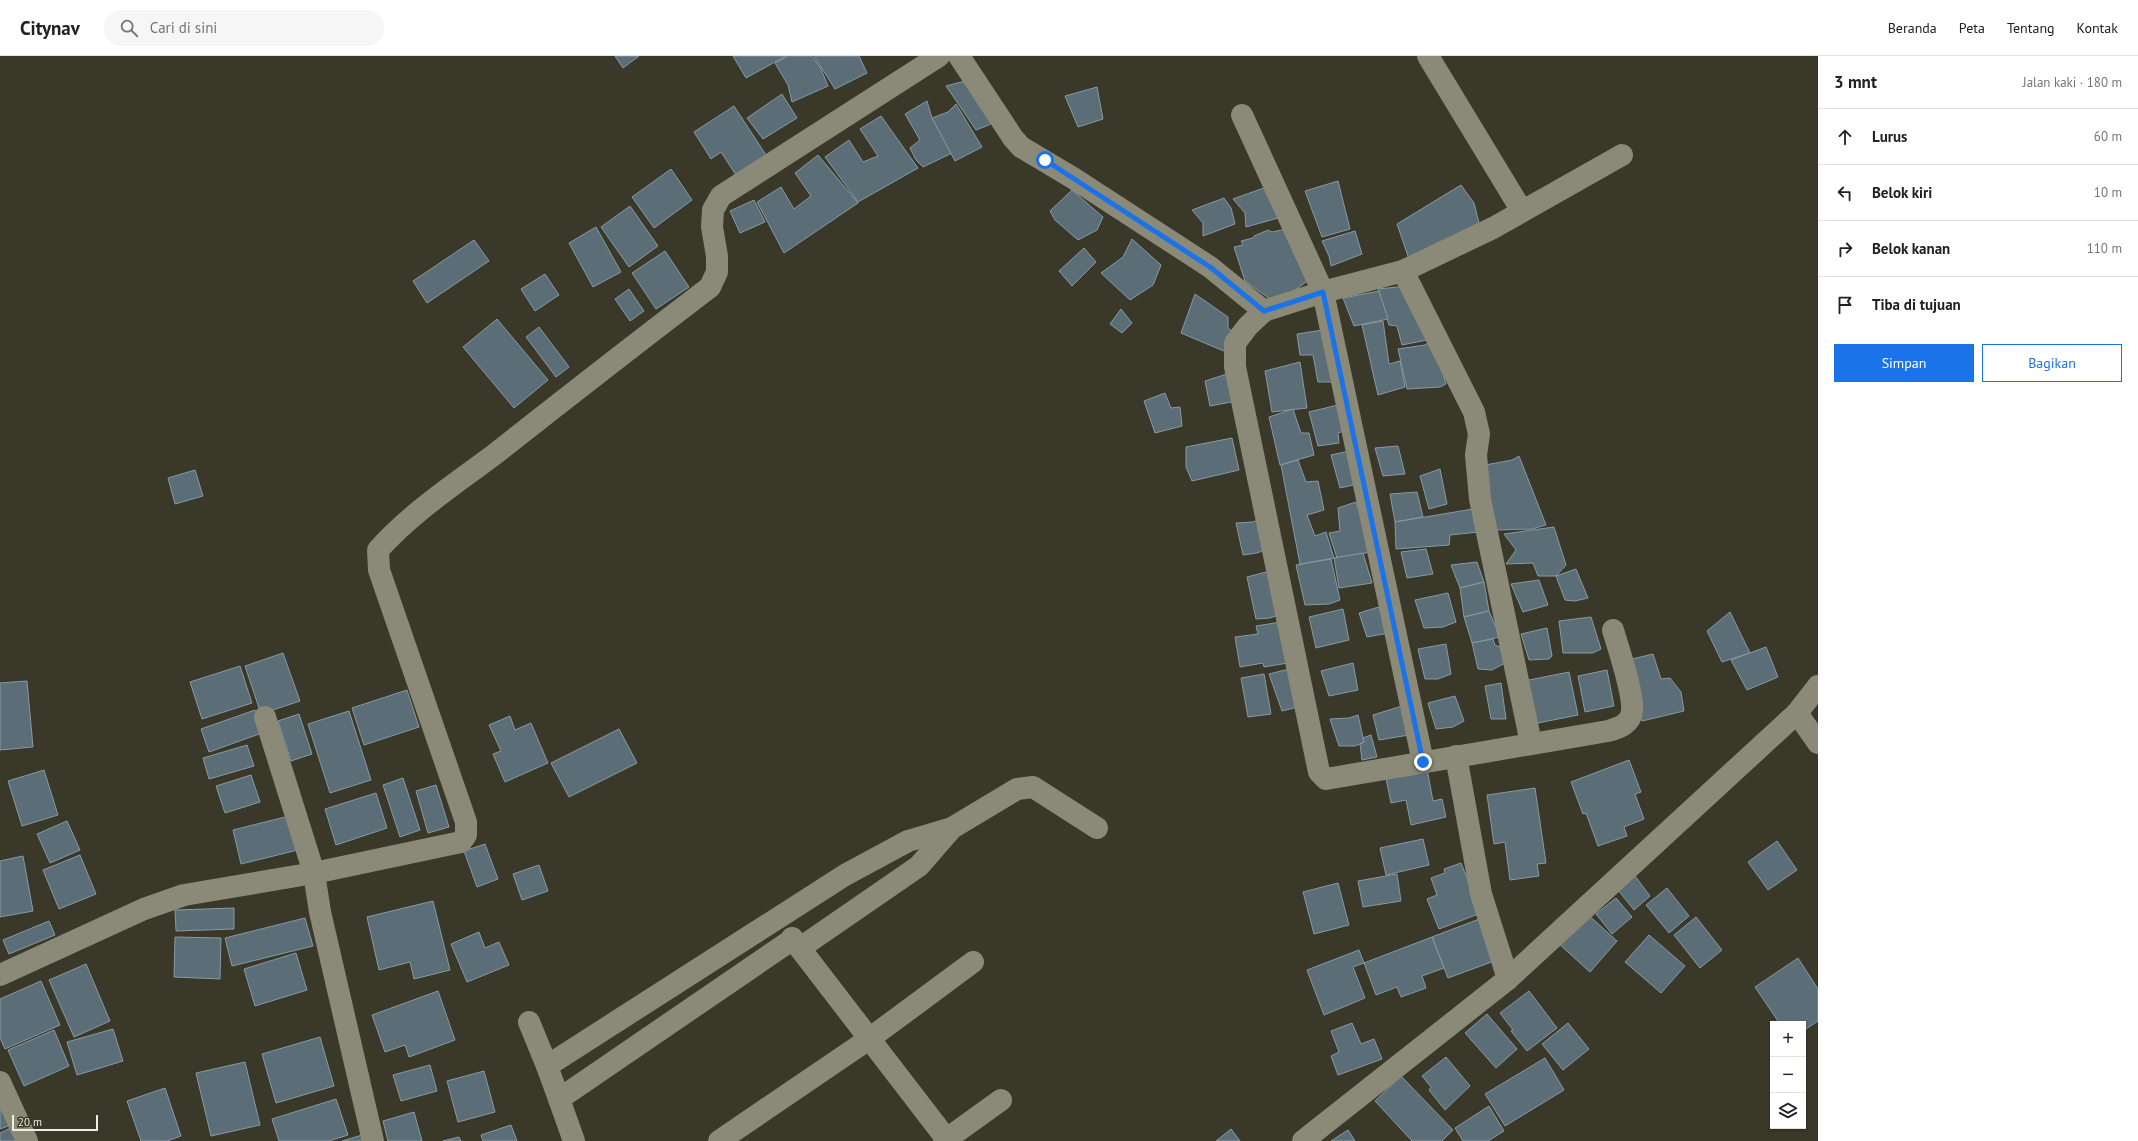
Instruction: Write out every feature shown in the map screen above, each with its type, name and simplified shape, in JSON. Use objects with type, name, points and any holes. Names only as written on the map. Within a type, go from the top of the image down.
[{"type":"street","points":[[0,976],[144,909],[184,895],[314,873],[444,847],[461,842],[466,835],[466,822],[379,570],[378,550],[395,531],[428,503],[488,460],[710,287],[717,272],[717,256],[712,227],[713,210],[721,196],[939,56]]},
{"type":"street","points":[[959,56],[1013,138],[1021,147],[1073,178],[1210,267],[1264,311]]},
{"type":"street","points":[[1428,56],[1522,211]]},
{"type":"street","points":[[1242,116],[1323,292],[1423,762]]},
{"type":"street","points":[[1613,630],[1630,692],[1632,711],[1628,721],[1621,728],[1608,732],[1531,743],[1326,779],[1321,777],[1235,367],[1235,343],[1248,326],[1264,311],[1323,292],[1404,271],[1522,211],[1622,155]]},
{"type":"street","points":[[1404,271],[1474,412],[1479,434],[1476,455],[1480,499],[1531,743]]},
{"type":"street","points":[[1303,1141],[1375,1086],[1508,980],[1797,712],[1818,686]]},
{"type":"street","points":[[1797,712],[1818,743]]},
{"type":"street","points":[[265,717],[314,873],[320,912],[373,1141]]},
{"type":"street","points":[[1456,756],[1481,894],[1508,980]]},
{"type":"street","points":[[547,1066],[845,874],[908,841],[952,828],[1017,789],[1033,787],[1097,828]]},
{"type":"street","points":[[559,1099],[919,866],[952,828]]},
{"type":"street","points":[[777,918],[946,1140],[1001,1100]]},
{"type":"street","points":[[719,1141],[869,1039],[973,962]]},
{"type":"street","points":[[529,1022],[547,1066],[574,1141]]},
{"type":"street","points":[[0,1082],[27,1141]]},
{"type":"building","points":[[615,56],[639,56],[623,68]]},
{"type":"building","points":[[733,56],[786,56],[746,78]]},
{"type":"building","points":[[788,56],[812,56],[821,69],[828,86],[792,102],[788,85],[775,63]]},
{"type":"building","points":[[814,56],[859,56],[867,73],[835,89]]},
{"type":"building","points":[[965,81],[996,118],[989,125],[976,130],[946,86]]},
{"type":"building","points":[[1097,87],[1103,119],[1078,127],[1065,96]]},
{"type":"building","points":[[782,94],[797,118],[763,139],[747,118]]},
{"type":"building","points":[[927,101],[932,118],[952,153],[923,167],[916,160],[910,148],[920,140],[905,114]]},
{"type":"building","points":[[956,104],[982,147],[955,161],[932,118],[948,112]]},
{"type":"building","points":[[734,106],[766,155],[736,175],[721,152],[711,159],[694,132]]},
{"type":"building","points":[[881,116],[918,168],[858,202],[825,157],[849,140],[863,162],[878,156],[860,129]]},
{"type":"building","points":[[818,155],[858,203],[784,253],[757,202],[781,187],[794,209],[811,196],[795,173]]},
{"type":"building","points":[[671,169],[692,200],[654,228],[632,197]]},
{"type":"building","points":[[1338,181],[1350,229],[1322,237],[1305,191]]},
{"type":"building","points":[[1272,185],[1285,216],[1246,227],[1245,213],[1233,199]]},
{"type":"building","points":[[1461,185],[1474,203],[1479,223],[1409,259],[1397,224]]},
{"type":"building","points":[[1072,190],[1103,217],[1097,230],[1078,240],[1055,220],[1050,211]]},
{"type":"building","points":[[1224,198],[1231,208],[1235,224],[1203,236],[1203,223],[1192,210]]},
{"type":"building","points":[[754,200],[765,222],[740,233],[730,211]]},
{"type":"building","points":[[630,206],[658,246],[629,267],[601,227]]},
{"type":"building","points":[[596,227],[621,272],[593,287],[569,243]]},
{"type":"building","points":[[1286,229],[1310,279],[1277,304],[1245,281],[1234,247],[1243,245],[1241,241],[1253,238],[1254,236],[1268,230],[1272,232]]},
{"type":"building","points":[[1355,231],[1362,254],[1331,266],[1329,256],[1322,241]]},
{"type":"building","points":[[1132,239],[1161,265],[1153,285],[1130,300],[1101,273],[1123,257]]},
{"type":"building","points":[[474,240],[489,261],[427,303],[413,281]]},
{"type":"building","points":[[1084,248],[1096,262],[1072,286],[1059,271]]},
{"type":"building","points":[[665,251],[689,287],[656,309],[632,273]]},
{"type":"building","points":[[545,274],[559,295],[535,311],[521,289]]},
{"type":"building","points":[[1407,286],[1427,340],[1402,345],[1397,326],[1389,325],[1378,289]]},
{"type":"building","points":[[629,289],[644,311],[630,321],[615,299]]},
{"type":"building","points":[[1379,291],[1388,319],[1354,326],[1343,298]]},
{"type":"building","points":[[1195,294],[1228,317],[1228,328],[1236,334],[1226,352],[1181,333]]},
{"type":"building","points":[[1121,309],[1132,323],[1122,333],[1110,324]]},
{"type":"building","points":[[497,319],[548,380],[514,408],[463,347]]},
{"type":"building","points":[[1383,321],[1389,364],[1400,361],[1405,387],[1378,395],[1362,325]]},
{"type":"building","points":[[539,327],[569,367],[556,377],[526,337]]},
{"type":"building","points":[[1329,329],[1332,382],[1318,382],[1313,355],[1300,355],[1297,334]]},
{"type":"building","points":[[1433,339],[1446,384],[1440,387],[1407,389],[1398,349],[1425,345]]},
{"type":"building","points":[[1300,362],[1307,408],[1272,412],[1265,371]]},
{"type":"building","points":[[1230,373],[1237,401],[1210,406],[1205,381]]},
{"type":"building","points":[[1165,393],[1171,408],[1180,407],[1182,426],[1155,433],[1144,401]]},
{"type":"building","points":[[1342,404],[1347,430],[1338,433],[1339,443],[1318,446],[1309,412]]},
{"type":"building","points":[[1293,409],[1301,433],[1309,433],[1314,455],[1280,465],[1269,417]]},
{"type":"building","points":[[1232,438],[1239,470],[1192,481],[1186,467],[1186,447]]},
{"type":"building","points":[[1398,446],[1405,474],[1383,476],[1375,448]]},
{"type":"building","points":[[1354,450],[1362,483],[1340,488],[1331,455]]},
{"type":"building","points":[[1519,456],[1546,525],[1532,529],[1496,530],[1480,466],[1512,460]]},
{"type":"building","points":[[1298,460],[1306,482],[1318,481],[1324,510],[1307,515],[1315,536],[1326,532],[1334,558],[1300,564],[1281,465]]},
{"type":"building","points":[[1440,469],[1447,504],[1429,509],[1420,476]]},
{"type":"building","points":[[195,470],[203,496],[175,504],[168,478]]},
{"type":"building","points":[[1417,492],[1423,517],[1395,522],[1390,494]]},
{"type":"building","points":[[1356,502],[1364,525],[1377,551],[1337,558],[1329,533],[1340,531],[1338,508]]},
{"type":"building","points":[[1473,509],[1479,532],[1450,535],[1449,545],[1396,549],[1395,522]]},
{"type":"building","points":[[1261,519],[1267,549],[1257,553],[1243,555],[1236,523],[1253,522]]},
{"type":"building","points":[[1554,527],[1566,565],[1556,576],[1538,576],[1533,563],[1506,564],[1516,550],[1504,534]]},
{"type":"building","points":[[1426,549],[1433,574],[1407,578],[1401,552]]},
{"type":"building","points":[[1363,553],[1372,583],[1339,588],[1334,558]]},
{"type":"building","points":[[1331,559],[1340,600],[1329,604],[1305,605],[1296,565]]},
{"type":"building","points":[[1477,562],[1484,582],[1460,588],[1451,565]]},
{"type":"building","points":[[1576,569],[1588,598],[1575,601],[1565,600],[1556,576]]},
{"type":"building","points":[[1270,571],[1281,614],[1270,618],[1256,619],[1247,577]]},
{"type":"building","points":[[1539,580],[1548,605],[1523,612],[1511,584]]},
{"type":"building","points":[[1484,582],[1489,611],[1464,617],[1460,588]]},
{"type":"building","points":[[1448,593],[1456,622],[1443,627],[1424,628],[1415,600]]},
{"type":"building","points":[[1382,606],[1389,633],[1367,637],[1359,613]]},
{"type":"building","points":[[1343,609],[1349,640],[1316,648],[1309,617]]},
{"type":"building","points":[[1489,611],[1500,637],[1472,643],[1464,617]]},
{"type":"building","points":[[1730,612],[1750,653],[1722,662],[1707,631]]},
{"type":"building","points":[[1591,617],[1601,649],[1593,653],[1563,653],[1559,621]]},
{"type":"building","points":[[1281,622],[1288,663],[1264,667],[1263,663],[1240,667],[1235,637],[1258,634],[1256,626]]},
{"type":"building","points":[[1547,628],[1552,656],[1549,659],[1529,660],[1521,634]]},
{"type":"building","points":[[1493,639],[1495,645],[1500,647],[1505,663],[1492,670],[1478,669],[1472,643]]},
{"type":"building","points":[[1446,644],[1451,674],[1438,679],[1425,679],[1418,649]]},
{"type":"building","points":[[1766,647],[1778,677],[1747,690],[1731,660]]},
{"type":"building","points":[[283,653],[300,701],[261,714],[245,666]]},
{"type":"building","points":[[1653,654],[1661,679],[1670,678],[1681,692],[1684,711],[1642,721],[1628,660]]},
{"type":"building","points":[[1353,663],[1358,690],[1329,696],[1321,671]]},
{"type":"building","points":[[240,666],[252,703],[202,719],[190,682]]},
{"type":"building","points":[[1289,669],[1298,707],[1282,711],[1269,674]]},
{"type":"building","points":[[1607,670],[1614,706],[1585,712],[1578,676]]},
{"type":"building","points":[[1569,672],[1578,715],[1533,724],[1524,681]]},
{"type":"building","points":[[1264,674],[1271,714],[1248,717],[1241,678]]},
{"type":"building","points":[[27,681],[33,747],[0,750],[0,683]]},
{"type":"building","points":[[1501,683],[1506,719],[1491,719],[1485,686]]},
{"type":"building","points":[[407,690],[419,727],[364,745],[352,708]]},
{"type":"building","points":[[1455,696],[1464,721],[1453,727],[1436,729],[1428,703]]},
{"type":"building","points":[[1402,706],[1409,735],[1379,740],[1373,715]]},
{"type":"building","points":[[255,710],[262,733],[209,752],[201,729]]},
{"type":"building","points":[[349,711],[371,780],[330,793],[308,724]]},
{"type":"building","points":[[299,714],[312,754],[291,761],[278,721]]},
{"type":"building","points":[[1358,715],[1364,742],[1355,746],[1339,746],[1330,719],[1349,718]]},
{"type":"building","points":[[510,716],[515,730],[531,723],[548,763],[505,782],[493,754],[501,751],[489,725]]},
{"type":"building","points":[[619,729],[637,763],[569,797],[551,763]]},
{"type":"building","points":[[1371,735],[1377,757],[1362,760],[1360,744],[1364,742],[1363,738]]},
{"type":"building","points":[[247,745],[254,766],[209,779],[203,758]]},
{"type":"building","points":[[1629,760],[1641,792],[1635,794],[1644,819],[1624,827],[1627,836],[1598,846],[1586,813],[1583,814],[1571,782]]},
{"type":"building","points":[[1427,769],[1433,801],[1442,799],[1446,817],[1411,825],[1406,800],[1391,803],[1386,778]]},
{"type":"building","points":[[44,770],[58,815],[22,826],[8,781]]},
{"type":"building","points":[[251,775],[260,802],[225,813],[216,786]]},
{"type":"building","points":[[403,778],[420,830],[400,837],[383,785]]},
{"type":"building","points":[[436,785],[449,827],[428,833],[416,791]]},
{"type":"building","points":[[1535,788],[1546,863],[1537,864],[1539,876],[1510,880],[1505,842],[1494,844],[1487,795]]},
{"type":"building","points":[[376,793],[387,828],[336,845],[325,809]]},
{"type":"building","points":[[293,815],[302,849],[241,864],[233,830]]},
{"type":"building","points":[[67,821],[80,850],[50,863],[37,834]]},
{"type":"building","points":[[1423,839],[1429,865],[1386,875],[1380,848]]},
{"type":"building","points":[[1777,841],[1797,870],[1768,890],[1748,862]]},
{"type":"building","points":[[485,844],[498,879],[477,887],[464,851]]},
{"type":"building","points":[[80,855],[96,894],[59,909],[43,870]]},
{"type":"building","points":[[23,856],[33,911],[0,917],[0,861]]},
{"type":"building","points":[[1461,863],[1481,913],[1439,929],[1427,899],[1437,895],[1431,878],[1445,873],[1444,869]]},
{"type":"building","points":[[539,865],[548,891],[522,900],[513,874]]},
{"type":"building","points":[[1397,874],[1401,901],[1363,907],[1358,881]]},
{"type":"building","points":[[1635,876],[1650,896],[1634,910],[1618,890]]},
{"type":"building","points":[[1338,883],[1349,925],[1314,934],[1303,892]]},
{"type":"building","points":[[1667,888],[1689,916],[1669,933],[1646,905]]},
{"type":"building","points":[[1616,898],[1632,917],[1612,934],[1596,914]]},
{"type":"building","points":[[433,901],[450,970],[414,979],[410,962],[379,970],[367,917]]},
{"type":"building","points":[[234,908],[234,929],[176,931],[175,910]]},
{"type":"building","points":[[1585,912],[1617,941],[1590,972],[1558,943]]},
{"type":"building","points":[[1696,917],[1722,950],[1700,968],[1674,935]]},
{"type":"building","points":[[305,918],[313,946],[232,966],[225,938]]},
{"type":"building","points":[[1482,918],[1497,960],[1448,978],[1432,937]]},
{"type":"building","points":[[49,921],[55,935],[9,954],[3,940]]},
{"type":"building","points":[[479,932],[485,948],[499,942],[509,965],[467,982],[451,944]]},
{"type":"building","points":[[1649,935],[1685,966],[1661,993],[1625,962]]},
{"type":"building","points":[[175,937],[221,938],[220,979],[174,977]]},
{"type":"building","points":[[1432,937],[1444,968],[1422,976],[1426,988],[1401,997],[1397,987],[1376,995],[1364,963]]},
{"type":"building","points":[[1359,950],[1364,963],[1353,967],[1365,998],[1324,1015],[1307,970]]},
{"type":"building","points":[[296,953],[307,990],[255,1006],[244,969]]},
{"type":"building","points":[[1798,958],[1818,989],[1818,1021],[1806,1029],[1806,1021],[1778,1021],[1755,987]]},
{"type":"building","points":[[86,964],[110,1021],[74,1037],[49,980]]},
{"type":"building","points":[[41,981],[60,1025],[5,1049],[0,1038],[0,999]]},
{"type":"building","points":[[438,991],[455,1040],[409,1057],[405,1045],[385,1052],[372,1015]]},
{"type":"building","points":[[1529,991],[1557,1028],[1527,1051],[1511,1031],[1513,1030],[1500,1013]]},
{"type":"building","points":[[1487,1014],[1517,1049],[1496,1068],[1465,1033]]},
{"type":"building","points":[[1352,1023],[1361,1044],[1374,1039],[1382,1059],[1338,1075],[1331,1056],[1339,1052],[1331,1031]]},
{"type":"building","points":[[1568,1023],[1589,1049],[1563,1070],[1542,1044]]},
{"type":"building","points":[[113,1029],[123,1061],[77,1075],[67,1042]]},
{"type":"building","points":[[54,1030],[69,1066],[24,1086],[8,1050]]},
{"type":"building","points":[[320,1037],[334,1086],[276,1103],[262,1054]]},
{"type":"building","points":[[1446,1057],[1470,1086],[1445,1110],[1429,1090],[1431,1087],[1422,1076]]},
{"type":"building","points":[[1545,1058],[1564,1090],[1505,1126],[1485,1094]]},
{"type":"building","points":[[245,1062],[260,1125],[211,1136],[196,1073]]},
{"type":"building","points":[[430,1065],[437,1091],[401,1101],[393,1075]]},
{"type":"building","points":[[484,1071],[495,1112],[458,1122],[447,1081]]},
{"type":"building","points":[[1401,1076],[1453,1130],[1442,1141],[1412,1141],[1375,1101]]},
{"type":"building","points":[[165,1088],[181,1136],[167,1141],[141,1141],[127,1101]]},
{"type":"building","points":[[0,1094],[11,1125],[0,1129]]},
{"type":"building","points":[[336,1099],[348,1135],[329,1141],[279,1141],[272,1119]]},
{"type":"building","points":[[1489,1106],[1504,1131],[1488,1141],[1463,1141],[1455,1128]]},
{"type":"building","points":[[414,1112],[422,1141],[388,1141],[383,1121]]},
{"type":"building","points":[[17,1125],[25,1141],[0,1141],[0,1133]]},
{"type":"building","points":[[511,1125],[517,1141],[483,1141],[481,1135]]},
{"type":"building","points":[[1231,1129],[1240,1141],[1216,1141]]},
{"type":"building","points":[[1348,1130],[1355,1141],[1331,1141]]},
{"type":"building","points":[[362,1135],[364,1141],[342,1141]]},
{"type":"building","points":[[459,1137],[461,1141],[443,1141]]},
{"type":"route","points":[[1045,160],[1210,267],[1264,311],[1323,292],[1423,762]]}]
